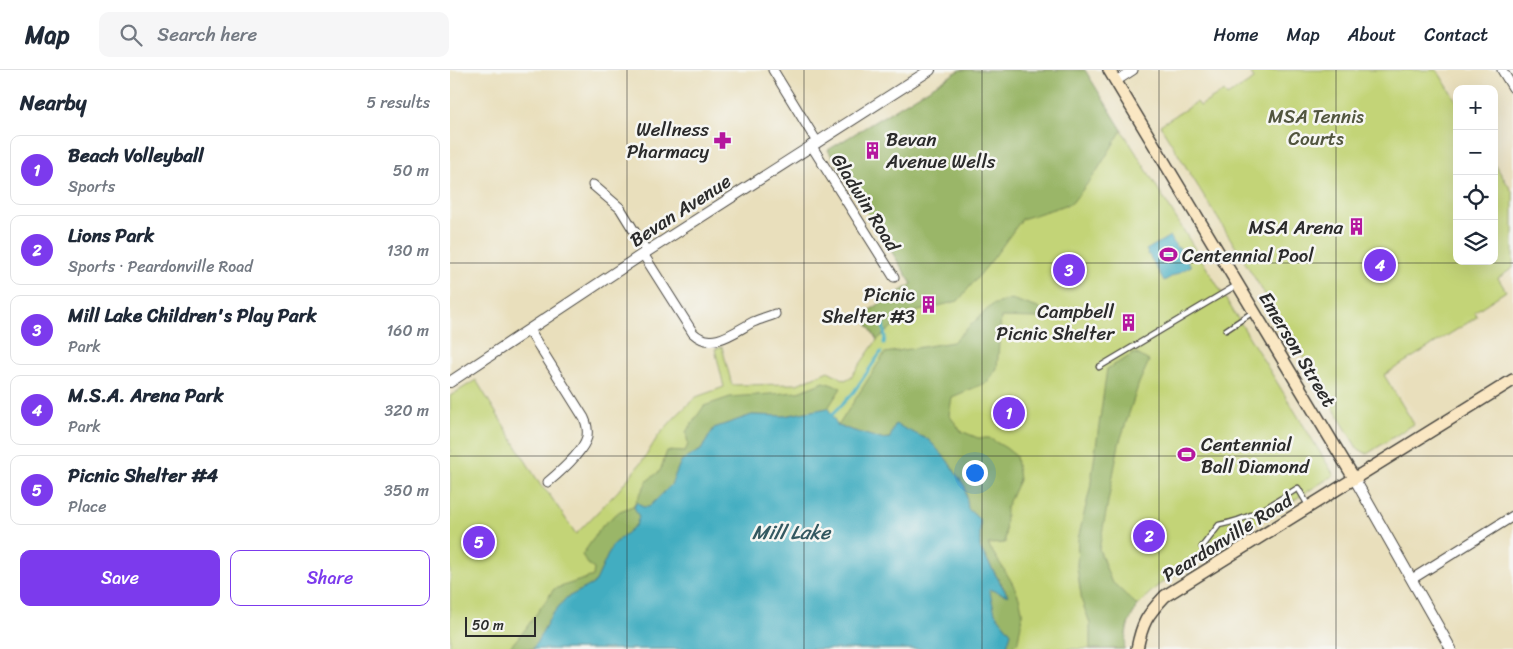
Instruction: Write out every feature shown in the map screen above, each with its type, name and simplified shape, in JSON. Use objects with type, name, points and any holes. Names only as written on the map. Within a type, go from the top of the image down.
[{"type":"main road","name":"Emerson Street","points":[[1109,70],[1354,478]]},
{"type":"main road","name":"Peardonville Road","points":[[1137,649],[1140,631],[1148,614],[1165,596],[1513,380]]},
{"type":"street","name":"Gladwin Road","points":[[773,70],[814,144],[894,277]]},
{"type":"street","name":"Bevan Avenue","points":[[450,382],[645,253],[930,70]]},
{"type":"street","points":[[1116,81],[1132,70]]},
{"type":"street","points":[[1502,70],[1513,88]]},
{"type":"street","points":[[593,185],[620,208],[693,333],[699,338],[706,341],[724,338],[755,321],[775,314]]},
{"type":"street","points":[[529,330],[588,427],[582,447],[559,473],[548,482]]},
{"type":"street","name":"Emerson Street","points":[[1354,478],[1452,649]]},
{"type":"street","points":[[1412,579],[1513,516]]},
{"type":"lane","points":[[1099,366],[1238,284]]},
{"type":"lane","points":[[1226,330],[1254,312]]},
{"type":"lane","points":[[1202,547],[1219,525],[1238,522],[1257,513],[1298,488],[1309,506]]},
{"type":"green space","points":[[960,70],[1085,70],[1334,475],[1160,584],[1133,612],[1124,649],[450,649],[450,396],[476,380],[541,486],[549,494],[576,534],[618,491],[644,459],[658,436],[676,416],[696,397],[724,387],[715,349],[722,347],[732,385],[797,384],[828,371],[845,380],[851,377],[877,340],[862,315],[912,284],[828,150]]},
{"type":"green space","points":[[960,70],[1085,70],[1122,130],[1095,174],[1072,203],[1022,219],[992,260],[958,301],[907,314],[877,340],[862,315],[912,284],[828,150]]},
{"type":"green space","name":"MSA Tennis Courts","points":[[1258,70],[1437,70],[1453,96],[1453,265],[1498,265],[1498,169],[1513,193],[1513,268],[1498,278],[1506,291],[1474,312],[1477,317],[1384,375],[1414,424],[1367,454],[1357,448],[1290,335],[1160,125],[1197,102],[1200,106],[1224,91],[1227,96],[1254,79],[1251,74]]},
{"type":"green space","points":[[1011,299],[1041,309],[1038,318],[1001,317],[997,368],[988,382],[952,397],[949,415],[961,431],[978,438],[989,438],[1016,456],[1019,480],[1006,508],[1005,543],[988,544],[1013,585],[1022,611],[1018,642],[1011,649],[1006,649],[1011,633],[995,613],[988,589],[1008,595],[980,548],[980,520],[968,509],[965,487],[947,460],[929,440],[895,425],[890,438],[881,439],[838,426],[885,353],[953,342],[992,305]]},
{"type":"green space","points":[[1135,353],[1149,361],[1139,383],[1119,444],[1099,549],[1111,581],[1137,605],[1127,627],[1124,649],[1090,649],[1090,623],[1082,602],[1077,567],[1078,539],[1090,489],[1107,369]]},
{"type":"green space","points":[[824,382],[841,388],[828,408],[784,416],[752,415],[714,428],[701,450],[681,461],[671,485],[649,507],[643,507],[637,502],[634,507],[639,517],[636,525],[612,546],[595,583],[566,598],[551,616],[533,649],[508,649],[524,631],[554,589],[593,576],[594,569],[582,555],[603,525],[620,511],[633,506],[648,480],[660,471],[667,451],[685,452],[688,444],[686,432],[704,406],[730,397],[798,392]]},
{"type":"water","points":[[1170,236],[1191,266],[1164,281],[1146,250]]},
{"type":"water","name":"Mill Lake","points":[[828,408],[838,426],[881,439],[890,438],[895,424],[929,440],[947,460],[965,487],[968,509],[980,520],[980,548],[1008,596],[989,589],[995,613],[1011,633],[1006,649],[533,649],[551,616],[566,598],[595,583],[612,546],[636,525],[639,517],[634,507],[637,502],[643,507],[649,507],[671,485],[681,461],[701,450],[714,428],[752,415],[784,416]]},
{"type":"waterway","points":[[882,318],[884,343]]},
{"type":"waterway","points":[[829,418],[853,393],[881,352]]},
{"type":"place","name":"Wellness Pharmacy","points":[[723,140]]},
{"type":"place","name":"Bevan Avenue Wells","points":[[872,150]]},
{"type":"place","name":"MSA Arena","points":[[1357,227]]},
{"type":"place","name":"Centennial Pool","points":[[1168,255]]},
{"type":"place","name":"M.S.A. Arena Park","points":[[1380,265]]},
{"type":"place","name":"Mill Lake Children's Play Park","points":[[1069,270]]},
{"type":"place","name":"Picnic Shelter #3","points":[[929,305]]},
{"type":"place","name":"Campbell Picnic Shelter","points":[[1128,322]]},
{"type":"place","name":"Beach Volleyball","points":[[1009,413]]},
{"type":"place","name":"Centennial Ball Diamond","points":[[1187,455]]},
{"type":"place","name":"Lions Park","points":[[1149,536]]},
{"type":"place","name":"Picnic Shelter #4","points":[[479,542]]}]
